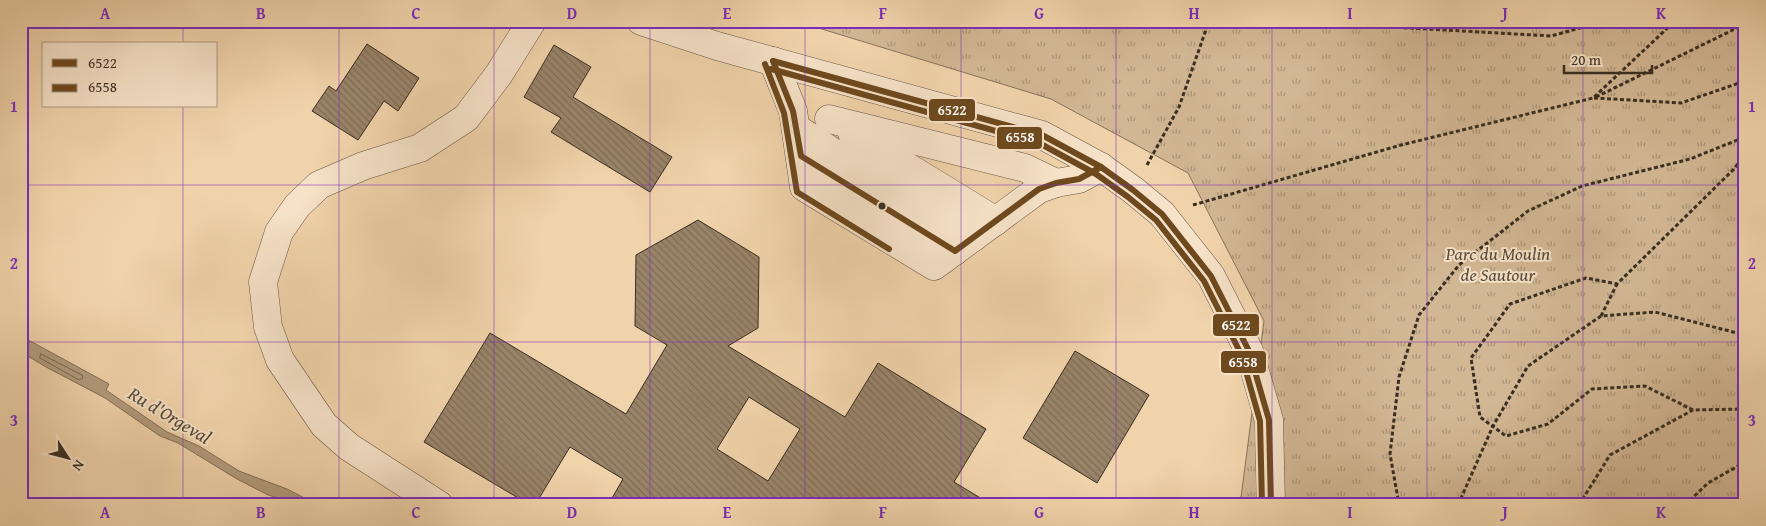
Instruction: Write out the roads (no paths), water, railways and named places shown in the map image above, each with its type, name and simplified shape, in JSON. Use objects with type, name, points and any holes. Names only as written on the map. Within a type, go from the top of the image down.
[{"type":"street","points":[[439,505],[349,447],[324,425],[280,360],[268,327],[264,282],[279,232],[297,206],[319,185],[363,166],[420,148],[466,118],[498,74],[532,21]]},
{"type":"street","points":[[641,21],[717,46],[1042,135],[1101,167],[1133,190],[1162,214],[1211,276],[1249,351],[1269,420],[1271,505]]},
{"type":"street","points":[[773,61],[795,119],[800,156],[964,244]]},
{"type":"street","points":[[795,119],[829,119],[1026,168],[1056,183]]},
{"type":"street","points":[[795,119],[858,168],[964,244]]},
{"type":"street","points":[[829,119],[996,222]]},
{"type":"street","points":[[964,244],[1039,189],[1056,183],[1078,179],[1101,167]]},
{"type":"water","points":[[21,336],[109,384],[106,390],[167,432],[199,446],[239,471],[287,489],[318,505],[303,505],[268,495],[237,479],[178,443],[160,436],[105,398],[21,352]]},
{"type":"park label","name":"Parc du Moulin de Sautour","points":[[1498,263]]},
{"type":"water label","name":"Ru d'Orgeval","points":[[170,415]]}]
